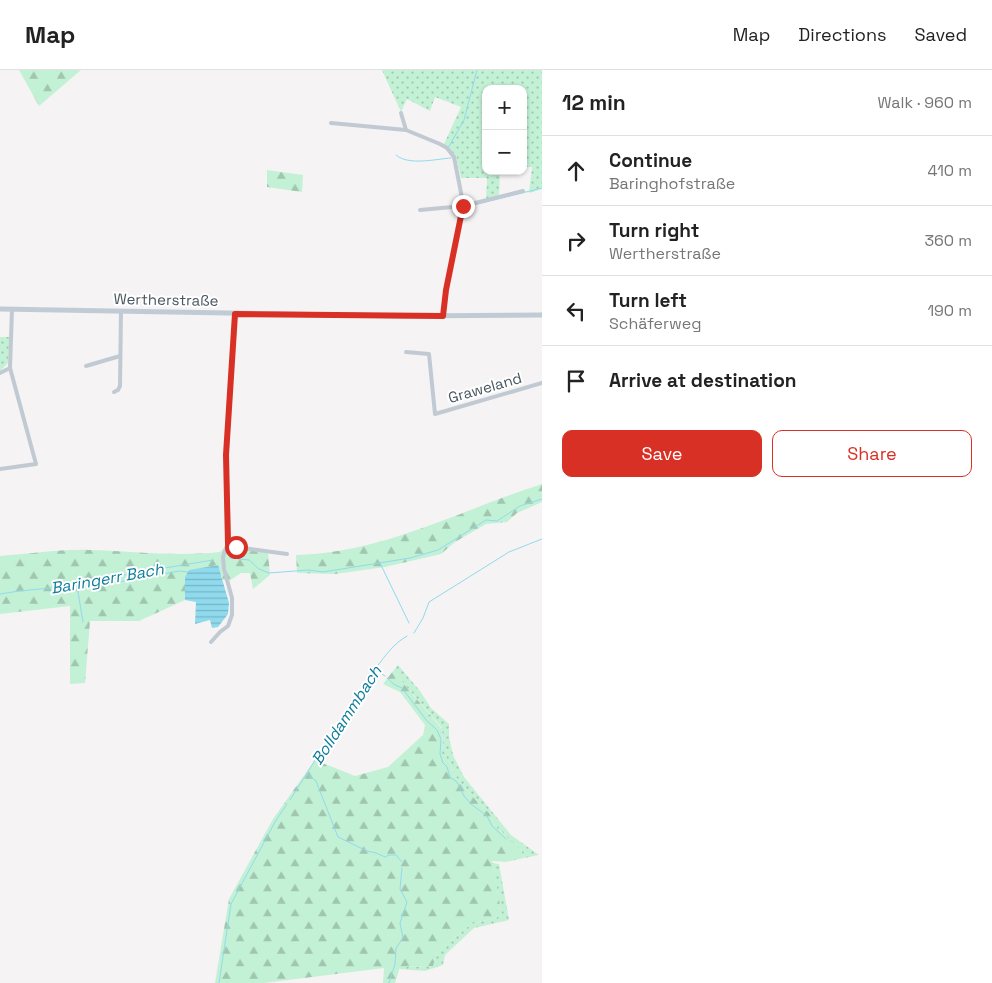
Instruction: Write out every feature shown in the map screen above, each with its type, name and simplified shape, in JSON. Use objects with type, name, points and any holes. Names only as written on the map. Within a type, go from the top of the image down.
[{"type":"main road","name":"Wertherstraße","points":[[0,309],[235,314],[542,315]]},
{"type":"street","points":[[401,113],[406,130]]},
{"type":"street","points":[[331,123],[406,130],[440,144],[451,152],[454,157],[458,169],[463,206],[446,290],[443,316]]},
{"type":"street","points":[[420,210],[463,206],[523,191]]},
{"type":"street","points":[[0,469],[36,464],[10,368],[12,309]]},
{"type":"street","points":[[114,392],[120,386],[121,311]]},
{"type":"street","points":[[211,642],[228,626],[232,615],[232,605],[223,557],[228,544],[226,455],[235,314]]},
{"type":"street","name":"Graweland","points":[[406,352],[429,354],[435,414],[542,383]]},
{"type":"street","points":[[86,366],[120,356]]},
{"type":"street","points":[[0,373],[10,368]]},
{"type":"street","points":[[228,544],[236,547],[287,554]]},
{"type":"green space","points":[[19,70],[81,70],[39,106]]},
{"type":"green space","points":[[382,70],[542,70],[542,189],[529,193],[532,167],[527,167],[527,85],[482,85],[482,175],[500,175],[499,196],[486,199],[487,178],[461,178],[456,156],[444,144],[461,107],[435,97],[430,111],[407,99],[401,112]]},
{"type":"green space","points":[[267,170],[303,175],[302,192],[267,187]]},
{"type":"green space","points":[[0,337],[10,337],[8,363],[0,371]]},
{"type":"green space","points":[[542,484],[542,502],[517,513],[507,522],[486,524],[455,542],[441,554],[385,567],[335,574],[297,573],[296,555],[360,547],[391,539]]},
{"type":"green space","points":[[225,547],[268,553],[270,575],[253,589],[250,573],[241,573],[229,581],[223,580],[217,565],[204,568],[185,577],[185,600],[139,621],[90,621],[85,683],[70,684],[70,606],[0,614],[0,556],[78,550],[171,554],[204,553],[220,552]]},
{"type":"green space","points":[[398,665],[420,691],[431,708],[449,724],[449,737],[453,755],[464,777],[511,835],[539,855],[524,858],[521,850],[497,827],[489,813],[455,776],[443,750],[442,728],[393,671]]},
{"type":"green space","points":[[393,671],[442,729],[443,750],[455,776],[489,813],[497,827],[521,850],[524,858],[506,862],[492,861],[502,916],[471,924],[436,953],[433,966],[400,967],[395,983],[383,983],[384,968],[264,983],[215,983],[229,899],[273,819],[315,760],[355,776],[388,767],[423,735],[425,725],[400,692],[383,684]]},
{"type":"green space","points":[[492,863],[499,864],[509,920],[474,928],[445,955],[443,965],[425,971],[399,969],[400,967],[432,966],[436,953],[471,924],[502,916]]},
{"type":"water","points":[[218,565],[229,603],[228,614],[218,627],[212,628],[210,620],[195,624],[196,602],[185,600],[185,577],[189,570]]},
{"type":"waterway","points":[[448,148],[464,120],[477,70]]},
{"type":"waterway","points":[[396,155],[415,161],[451,158]]},
{"type":"waterway","points":[[474,205],[542,188]]},
{"type":"waterway","points":[[230,558],[249,560],[259,569],[269,573],[308,570],[323,572],[410,558],[438,550],[486,520],[497,521],[520,506],[542,499]]},
{"type":"waterway","name":"Bolldammbach","points":[[414,633],[423,618],[429,602],[509,552],[542,539]]},
{"type":"waterway","name":"Baringerr Bach","points":[[0,594],[81,585],[129,574],[213,560]]},
{"type":"waterway","name":"Bolldammbach","points":[[380,563],[409,623]]},
{"type":"waterway","points":[[83,622],[78,592],[80,589],[179,571],[188,572]]},
{"type":"waterway","name":"Bolldammbach","points":[[290,800],[376,668],[394,646],[407,636]]},
{"type":"waterway","points":[[375,670],[385,676]]},
{"type":"waterway","points":[[387,678],[402,688],[427,721],[437,730],[441,739],[440,754],[450,777],[457,782],[464,796],[471,804],[487,816],[492,826],[506,839]]},
{"type":"waterway","points":[[307,774],[316,781],[338,837],[367,851],[385,857],[396,855],[402,862]]},
{"type":"waterway","name":"Bolldammbach","points":[[219,983],[231,904],[275,822],[287,804]]},
{"type":"waterway","points":[[389,983],[395,964],[396,948],[403,938],[400,923],[407,902],[400,889],[402,868]]},
{"type":"route","points":[[236,547],[228,544],[230,540],[226,455],[235,314],[443,316],[444,301],[463,206]]}]
